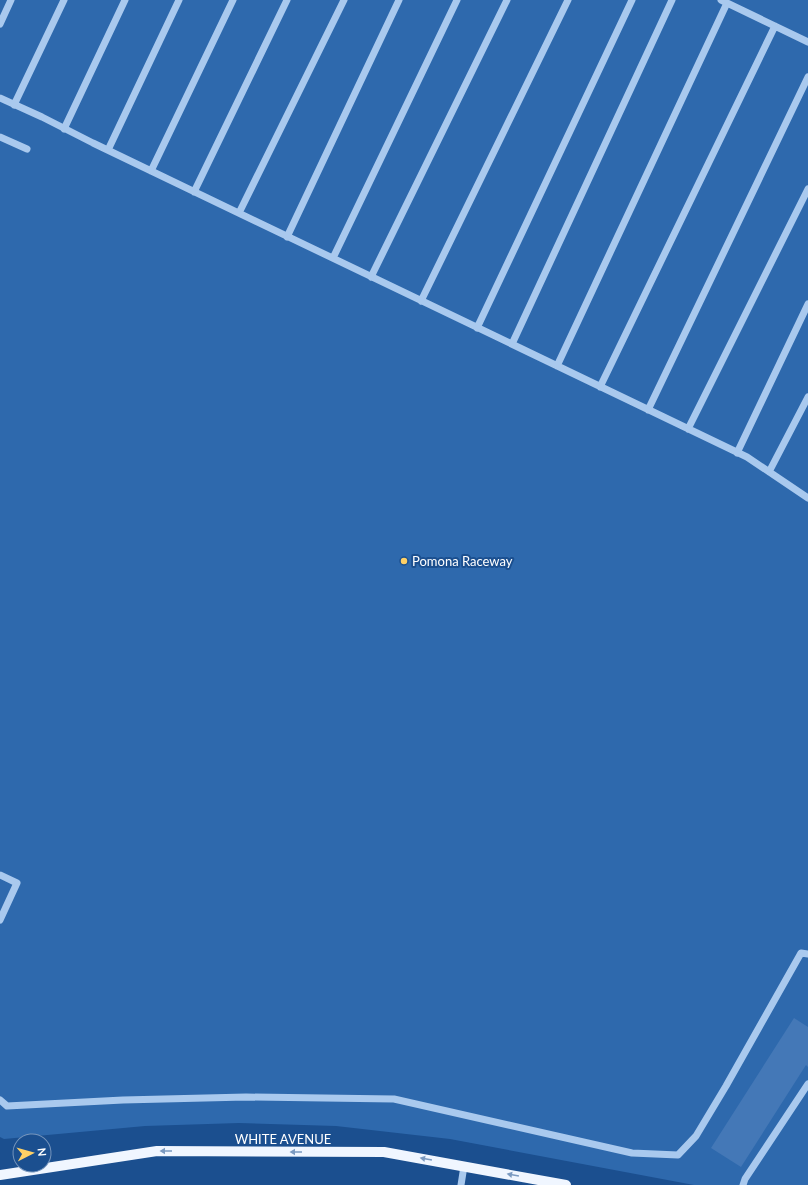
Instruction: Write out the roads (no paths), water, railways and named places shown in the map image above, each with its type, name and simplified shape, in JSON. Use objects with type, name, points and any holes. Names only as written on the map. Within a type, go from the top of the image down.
[{"type":"main road","name":"WHITE AVENUE","points":[[0,1175],[157,1151],[384,1152],[566,1185]]},
{"type":"lane","points":[[0,24],[12,0]]},
{"type":"lane","points":[[14,105],[64,0]]},
{"type":"lane","points":[[64,129],[125,0]]},
{"type":"lane","points":[[108,150],[179,0]]},
{"type":"lane","points":[[151,171],[233,0]]},
{"type":"lane","points":[[194,192],[287,0]]},
{"type":"lane","points":[[239,213],[344,0]]},
{"type":"lane","points":[[287,237],[399,0]]},
{"type":"lane","points":[[333,258],[457,0]]},
{"type":"lane","points":[[371,277],[506,0]]},
{"type":"lane","points":[[421,301],[568,0]]},
{"type":"lane","points":[[477,328],[632,0]]},
{"type":"lane","points":[[512,344],[672,0]]},
{"type":"lane","points":[[557,366],[724,1],[808,42]]},
{"type":"lane","points":[[600,387],[775,26]]},
{"type":"lane","points":[[648,410],[808,77]]},
{"type":"lane","points":[[0,98],[737,453],[770,472],[808,498]]},
{"type":"lane","points":[[0,137],[27,148]]},
{"type":"lane","points":[[688,429],[808,189]]},
{"type":"lane","points":[[737,453],[808,304]]},
{"type":"lane","points":[[770,472],[808,397]]},
{"type":"lane","points":[[0,875],[17,884],[0,920]]},
{"type":"lane","points":[[0,1100],[7,1106],[246,1096],[394,1099],[632,1154],[678,1155],[696,1136],[801,953],[808,954]]},
{"type":"lane","points":[[743,1185],[745,1179],[808,1084]]},
{"type":"lane","points":[[461,1185],[464,1166]]},
{"type":"place","name":"Pomona Raceway","points":[[404,561]]}]
